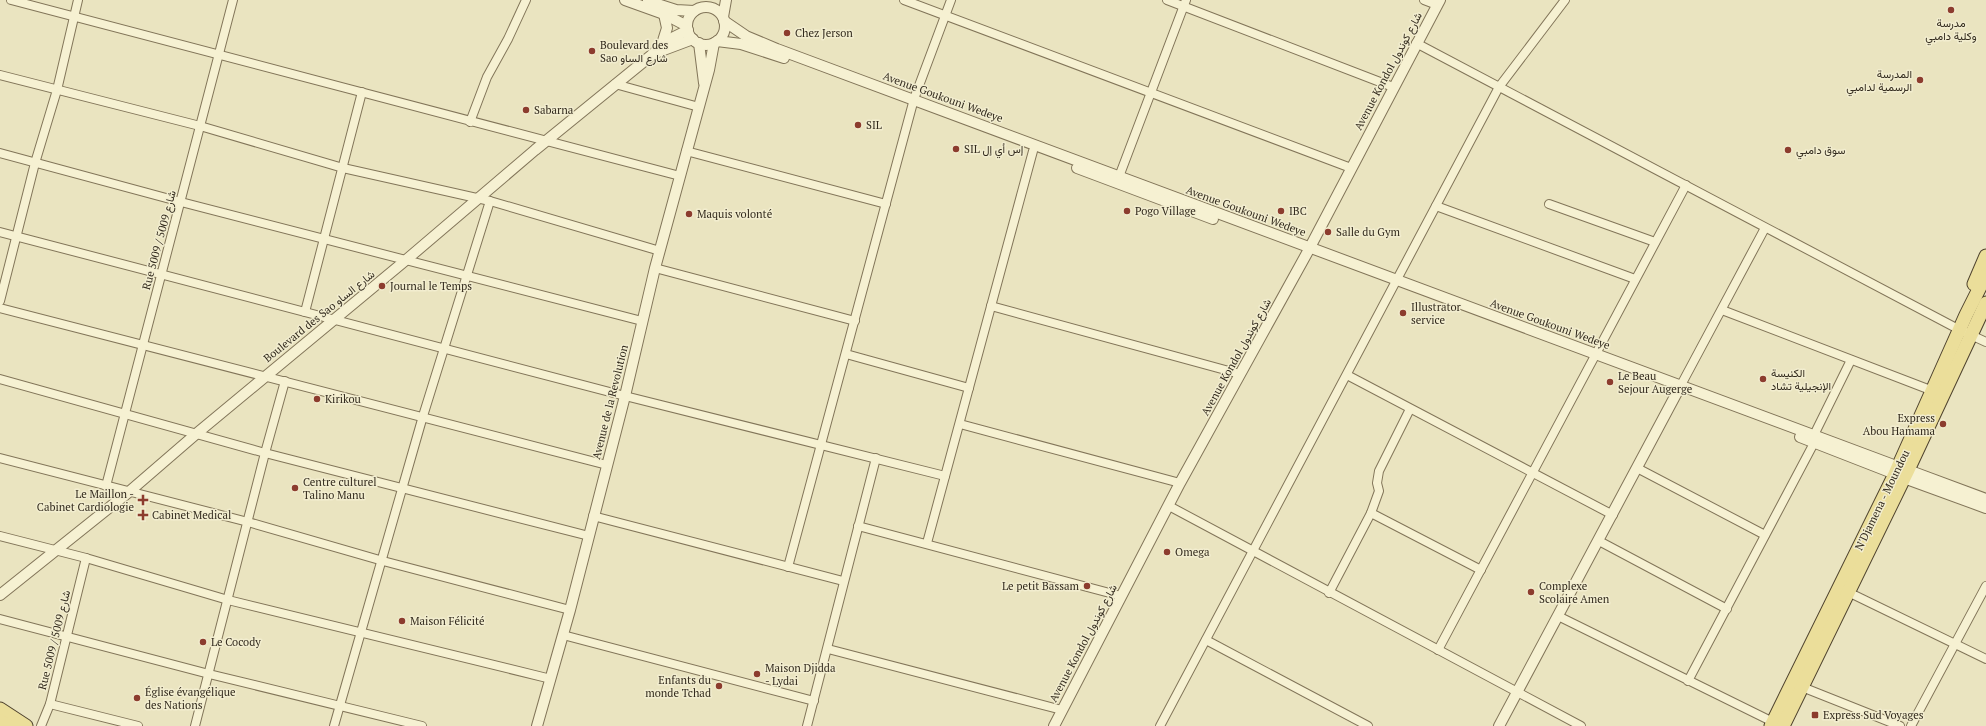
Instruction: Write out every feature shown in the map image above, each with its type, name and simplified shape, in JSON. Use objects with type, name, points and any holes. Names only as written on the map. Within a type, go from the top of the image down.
[{"type":"main road","points":[[1966,315],[1972,290],[1986,256]]},
{"type":"main road","name":"N'Djamena - Moundou","points":[[1776,725],[1793,706],[1850,593],[1902,472],[1966,332],[1966,315],[1986,275]]},
{"type":"main road","name":"N'Djamena - Moundou","points":[[1776,725],[1902,472],[1933,391],[1966,332],[1984,308]]},
{"type":"main road","points":[[0,710],[26,726]]},
{"type":"main road","points":[[0,721],[8,726]]},
{"type":"street","points":[[11,0],[219,53],[470,122],[680,176]]},
{"type":"street","points":[[0,301],[35,162],[57,90],[78,0]]},
{"type":"street","name":"Rue 5009 / شارع 5009","points":[[106,486],[124,413],[182,202],[233,0]]},
{"type":"street","points":[[470,122],[487,76],[508,39],[526,0]]},
{"type":"street","points":[[625,0],[664,14],[687,28],[696,41],[704,45],[716,42],[725,30],[723,19],[726,0]]},
{"type":"street","points":[[645,0],[676,10],[714,9],[723,19]]},
{"type":"street","points":[[687,28],[689,18],[698,9],[712,0]]},
{"type":"street","points":[[904,0],[1351,168]]},
{"type":"street","points":[[788,567],[913,103],[951,0]]},
{"type":"street","points":[[1167,0],[1185,3],[1393,87]]},
{"type":"street","points":[[1424,0],[1438,2]]},
{"type":"street","points":[[1160,726],[1499,87],[1566,0]]},
{"type":"street","name":"Avenue Kondol شارع كوندول","points":[[1054,726],[1180,483],[1309,250],[1438,2]]},
{"type":"street","points":[[1118,179],[1185,3]]},
{"type":"street","points":[[662,44],[667,28],[664,14]]},
{"type":"street","name":"Avenue Goukouni Wedeye","points":[[723,19],[746,36],[1033,151],[1118,179]]},
{"type":"street","name":"Boulevard des Sao شارع الساو","points":[[0,595],[56,552],[130,491],[264,376],[335,319],[546,141],[653,54],[662,44],[687,28]]},
{"type":"street","name":"Boulevard des Sao شارع الساو","points":[[653,54],[696,41]]},
{"type":"street","name":"Avenue de la Revolution","points":[[696,41],[704,84]]},
{"type":"street","name":"Avenue Goukouni Wedeye","points":[[716,42],[741,44],[913,103],[1902,472]]},
{"type":"street","name":"Avenue de la Revolution","points":[[537,726],[570,610],[606,465],[625,396],[655,268],[716,42]]},
{"type":"street","points":[[1416,43],[1765,228],[1986,342]]},
{"type":"street","points":[[0,75],[200,126],[343,168],[490,201],[660,251]]},
{"type":"street","points":[[615,84],[699,107]]},
{"type":"street","points":[[305,312],[362,92]]},
{"type":"street","points":[[686,151],[886,204]]},
{"type":"street","points":[[927,543],[1033,151]]},
{"type":"street","points":[[0,153],[182,202],[642,321]]},
{"type":"street","points":[[1438,650],[1686,185]]},
{"type":"street","points":[[334,726],[362,633],[401,490],[490,201]]},
{"type":"street","points":[[1550,204],[1655,242]]},
{"type":"street","points":[[1436,206],[1636,279]]},
{"type":"street","points":[[1499,726],[1765,228]]},
{"type":"street","points":[[0,232],[625,396],[822,444],[945,476]]},
{"type":"street","points":[[655,268],[855,321]]},
{"type":"street","points":[[991,306],[1240,374]]},
{"type":"street","points":[[0,308],[143,346],[423,416],[606,465]]},
{"type":"street","points":[[1722,310],[1933,391]]},
{"type":"street","points":[[846,354],[969,388]]},
{"type":"street","points":[[1688,681],[1765,535],[1852,360]]},
{"type":"street","points":[[1346,375],[1532,474],[1613,515]]},
{"type":"street","points":[[0,379],[401,490],[589,536]]},
{"type":"street","points":[[195,726],[265,453],[286,381]]},
{"type":"street","points":[[1329,593],[1371,512],[1379,491],[1377,477],[1379,471],[1410,409]]},
{"type":"street","points":[[960,424],[1180,483]]},
{"type":"street","points":[[0,458],[248,522],[382,561],[570,610]]},
{"type":"street","points":[[807,726],[828,648],[843,581],[876,458]]},
{"type":"street","points":[[1637,468],[1765,535]]},
{"type":"street","points":[[1902,472],[1986,499]]},
{"type":"street","points":[[1902,472],[1986,508]]},
{"type":"street","points":[[1168,506],[1516,693],[1581,726]]},
{"type":"street","points":[[1371,512],[1481,570]]},
{"type":"street","points":[[593,516],[843,581]]},
{"type":"street","points":[[858,526],[927,543],[1121,596]]},
{"type":"street","points":[[0,536],[56,552],[86,558],[228,600],[551,679]]},
{"type":"street","points":[[1599,541],[1727,609]]},
{"type":"street","name":"Rue 5009 / شارع 5009","points":[[41,726],[50,704],[86,558]]},
{"type":"street","points":[[1911,726],[1986,586]]},
{"type":"street","points":[[1850,593],[1986,659]]},
{"type":"street","points":[[1558,616],[1776,725]]},
{"type":"street","points":[[0,619],[209,674],[422,726]]},
{"type":"street","points":[[563,636],[814,701]]},
{"type":"street","points":[[1206,640],[1368,726]]},
{"type":"street","points":[[828,648],[1062,710]]},
{"type":"street","points":[[1802,687],[1900,726]]},
{"type":"street","points":[[50,704],[138,726]]},
{"type":"place","name":"مدرسة وكلية دامبي","points":[[1951,10]]},
{"type":"place","name":"Chez Jerson","points":[[787,33]]},
{"type":"place","name":"Boulevard des Sao شارع الساو","points":[[592,51]]},
{"type":"place","name":"المدرسة الرسمية لدامبي","points":[[1920,80]]},
{"type":"place","name":"Sabarna","points":[[526,110]]},
{"type":"place","name":"SIL","points":[[858,125]]},
{"type":"place","name":"SIL إس أي إل","points":[[956,149]]},
{"type":"place","name":"سوق دامبي","points":[[1788,150]]},
{"type":"place","name":"Pogo Village","points":[[1127,211]]},
{"type":"place","name":"IBC","points":[[1281,211]]},
{"type":"place","name":"Maquis volonté","points":[[689,214]]},
{"type":"place","name":"Salle du Gym","points":[[1328,232]]},
{"type":"place","name":"Journal le Temps","points":[[382,286]]},
{"type":"place","name":"Illustrator service","points":[[1403,313]]},
{"type":"place","name":"الكنيسة الإنجيلية تشاد","points":[[1763,379]]},
{"type":"place","name":"Le Beau Sejour Augerge","points":[[1610,382]]},
{"type":"place","name":"Kirikou","points":[[317,399]]},
{"type":"place","name":"Express Abou Hamama","points":[[1943,424]]},
{"type":"place","name":"Centre culturel Talino Manu","points":[[295,488]]},
{"type":"place","name":"Le Maillon - Cabinet Cardiologie","points":[[143,500]]},
{"type":"place","name":"Cabinet Medical","points":[[143,515]]},
{"type":"place","name":"Omega","points":[[1167,552]]},
{"type":"place","name":"Le petit Bassam","points":[[1087,586]]},
{"type":"place","name":"Complexe Scolaire Amen","points":[[1531,592]]},
{"type":"place","name":"Maison Félicité","points":[[402,621]]},
{"type":"place","name":"Le Cocody","points":[[203,642]]},
{"type":"place","name":"Maison Djidda - Lydai","points":[[757,674]]},
{"type":"place","name":"Enfants du monde Tchad","points":[[719,686]]},
{"type":"place","name":"Église évangélique des Nations","points":[[137,698]]},
{"type":"place","name":"Express Sud Voyages","points":[[1815,715]]}]
